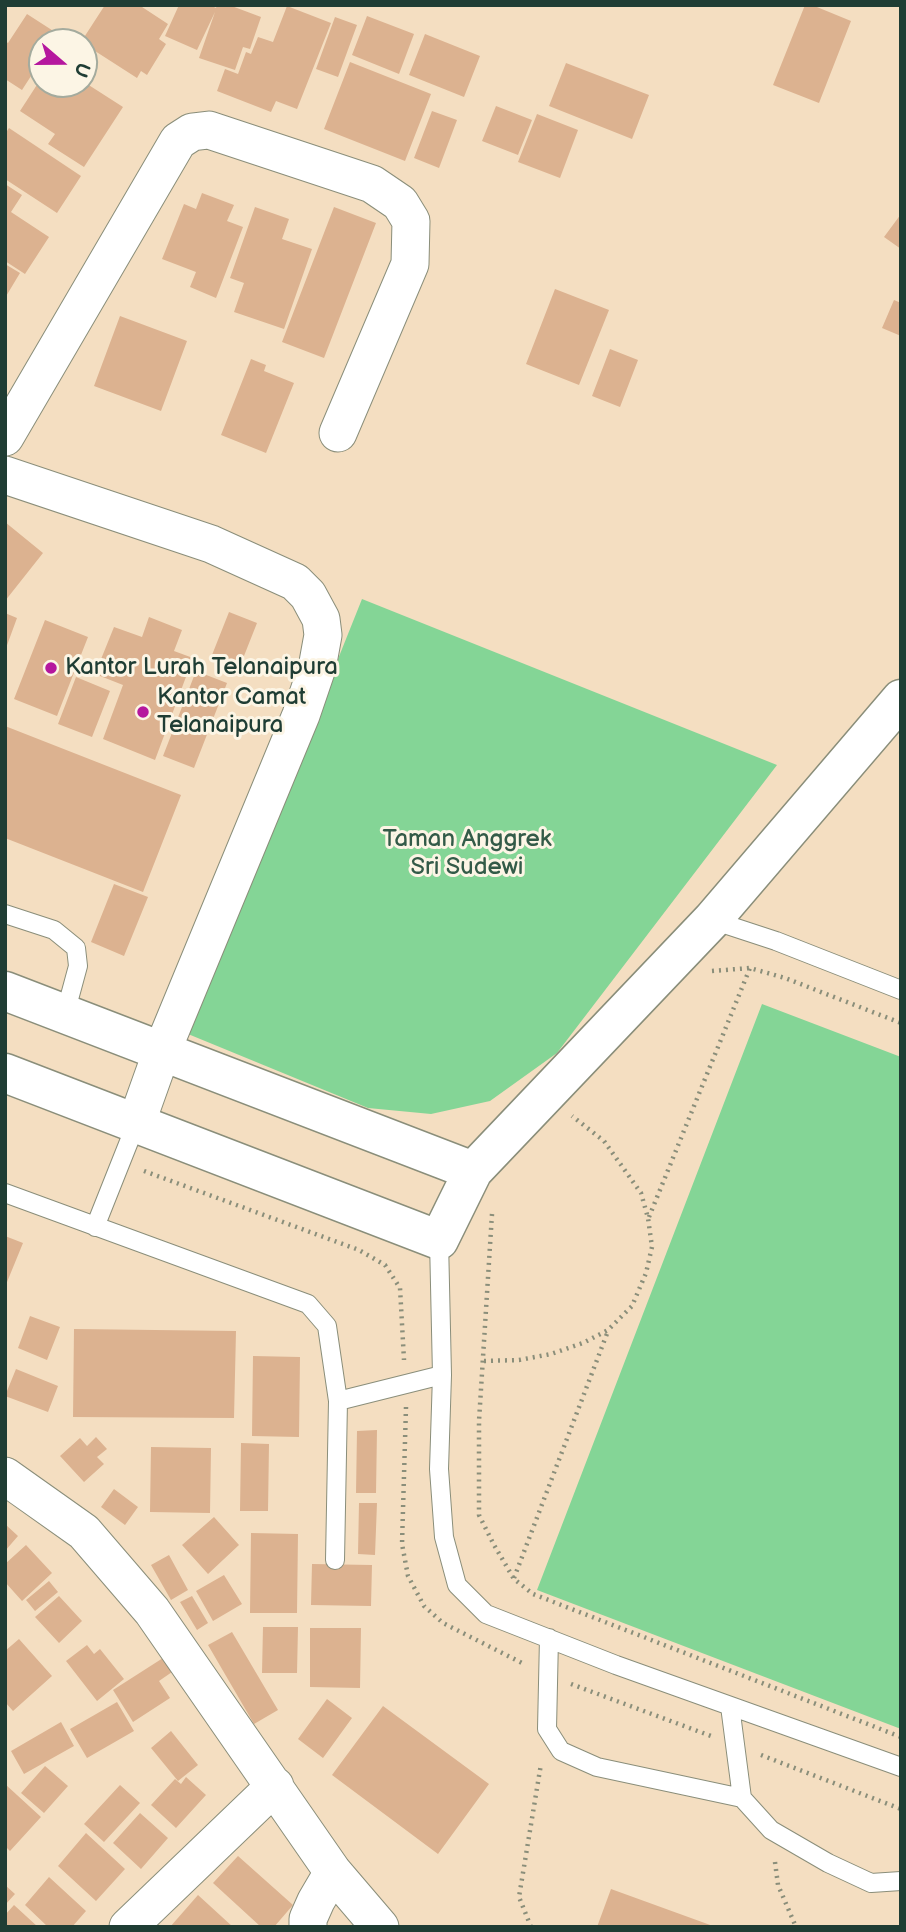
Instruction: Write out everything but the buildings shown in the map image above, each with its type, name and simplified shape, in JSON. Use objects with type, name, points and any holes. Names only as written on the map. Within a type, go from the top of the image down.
[{"type":"main road","points":[[5,1073],[439,1240],[473,1171],[712,920],[901,699]]},
{"type":"main road","points":[[5,991],[473,1171]]},
{"type":"street","points":[[5,437],[178,141],[192,132],[209,130],[373,184],[400,203],[411,221],[410,264],[338,433]]},
{"type":"street","points":[[5,475],[211,544],[295,582],[307,595],[321,619],[323,635],[317,668],[301,715],[162,1051],[136,1124]]},
{"type":"street","points":[[5,1476],[85,1532],[152,1611],[333,1872],[380,1927]]},
{"type":"street","points":[[128,1927],[275,1786]]},
{"type":"street","points":[[308,1927],[308,1919],[316,1901],[333,1872]]},
{"type":"lane","points":[[5,914],[54,930],[76,948],[78,966],[65,1014]]},
{"type":"lane","points":[[712,920],[776,941],[901,990]]},
{"type":"lane","points":[[95,1227],[136,1124]]},
{"type":"lane","points":[[5,1194],[308,1304],[327,1326],[338,1401],[335,1560]]},
{"type":"lane","points":[[439,1240],[442,1375],[439,1469],[444,1538],[457,1585],[486,1614],[901,1767]]},
{"type":"lane","points":[[338,1401],[442,1375]]},
{"type":"lane","points":[[549,1638],[547,1729],[561,1751],[597,1767],[741,1798],[771,1830],[828,1863],[871,1883],[901,1881]]},
{"type":"lane","points":[[730,1706],[741,1798]]},
{"type":"path","points":[[702,976],[712,971],[750,968],[785,978],[901,1023]]},
{"type":"path","points":[[649,1218],[750,968]]},
{"type":"path","points":[[483,1361],[519,1360],[551,1354],[583,1343],[608,1330],[632,1306],[646,1273],[652,1247],[649,1218],[641,1193],[604,1141],[568,1113]]},
{"type":"path","points":[[121,1163],[359,1250],[385,1265],[400,1288],[406,1384],[402,1544],[408,1576],[424,1606],[443,1623],[548,1675],[901,1809]]},
{"type":"path","points":[[492,1210],[479,1421],[479,1515],[514,1578],[533,1594],[901,1737]]},
{"type":"path","points":[[514,1578],[608,1330]]},
{"type":"path","points":[[531,1927],[519,1897],[547,1729]]},
{"type":"path","points":[[771,1830],[778,1885],[796,1927]]},
{"type":"green space","name":"Taman Anggrek Sri Sudewi","points":[[362,599],[777,765],[557,1053],[490,1101],[431,1114],[368,1108],[188,1034]]},
{"type":"green space","points":[[762,1004],[901,1057],[901,1729],[537,1590]]},
{"type":"place","name":"Kantor Lurah Telanaipura","points":[[51,668]]},
{"type":"place","name":"Kantor Camat Telanaipura","points":[[143,712]]}]
